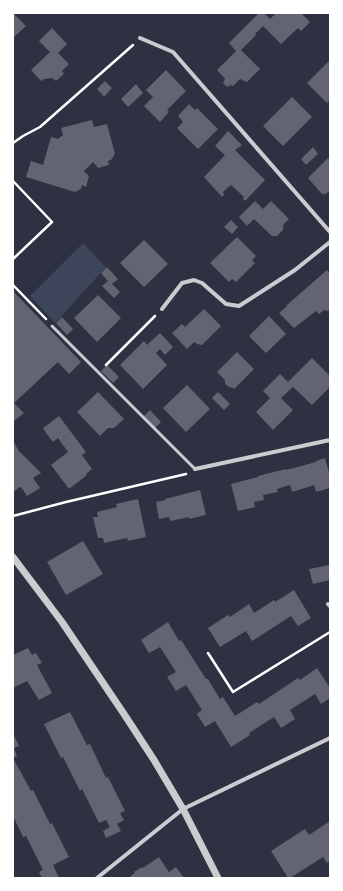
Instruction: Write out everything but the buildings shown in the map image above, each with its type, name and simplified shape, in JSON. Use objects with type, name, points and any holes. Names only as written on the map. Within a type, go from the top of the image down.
[{"type":"street","points":[[140,38],[173,52],[330,232]]},
{"type":"street","points":[[162,309],[182,283],[194,280],[202,283],[226,304],[239,306],[294,270],[330,242]]},
{"type":"street","points":[[195,469],[330,440]]},
{"type":"street","points":[[13,557],[62,622],[154,760],[183,809],[218,878]]},
{"type":"street","points":[[96,878],[183,809],[330,738]]},
{"type":"lane","points":[[52,326],[195,469]]},
{"type":"path","points":[[13,143],[40,127],[140,38]]},
{"type":"path","points":[[13,181],[52,222],[13,259]]},
{"type":"path","points":[[13,285],[52,326]]},
{"type":"path","points":[[98,372],[162,309]]},
{"type":"path","points":[[13,516],[66,502],[188,474],[195,469]]},
{"type":"path","points":[[208,653],[233,692],[330,632]]},
{"type":"shaded area","points":[[83,243],[106,267],[55,323],[30,296]]}]
